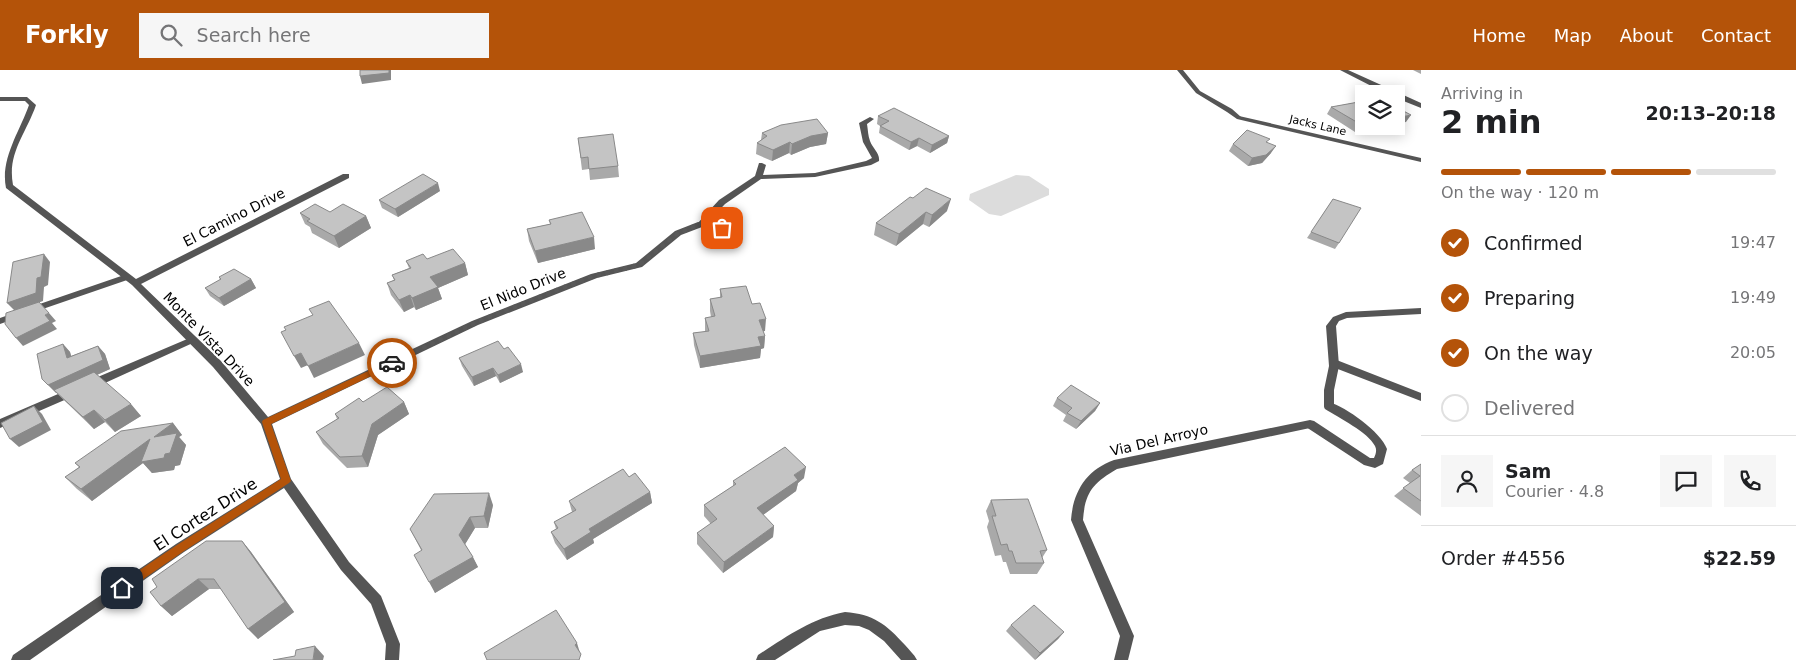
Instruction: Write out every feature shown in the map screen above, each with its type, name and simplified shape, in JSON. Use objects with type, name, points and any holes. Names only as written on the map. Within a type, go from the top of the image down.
[{"type":"street","name":"Jacks Lane","points":[[1180,70],[1189,84],[1198,92],[1228,108],[1239,118],[1421,160]]},
{"type":"street","points":[[1344,70],[1376,85]]},
{"type":"street","name":"Monte Vista Drive","points":[[0,99],[27,99],[33,105],[6,161],[5,172],[9,186],[131,280],[217,364],[266,422],[286,481],[345,566],[376,600],[393,644],[392,660]]},
{"type":"street","points":[[1405,99],[1421,106]]},
{"type":"street","points":[[701,224],[722,202],[759,177],[815,175],[868,163],[876,159],[867,141],[863,123],[870,119]]},
{"type":"street","points":[[759,177],[762,165]]},
{"type":"street","name":"El Camino Drive","points":[[0,321],[131,280],[346,176]]},
{"type":"street","points":[[701,224],[722,228],[736,234]]},
{"type":"street","name":"El Nido Drive","points":[[266,422],[475,323],[594,276],[639,265],[678,233],[701,224]]},
{"type":"street","points":[[1421,311],[1346,315],[1336,319],[1331,326],[1334,363],[1421,397]]},
{"type":"street","points":[[0,424],[192,340]]},
{"type":"street","name":"Via Del Arroyo","points":[[1121,660],[1127,636],[1077,520],[1078,501],[1085,487],[1098,474],[1114,465],[1310,424],[1368,462],[1375,463],[1379,460],[1382,452],[1372,436],[1329,406],[1329,390],[1334,363]]},
{"type":"street","name":"El Cortez Drive","points":[[18,660],[180,548],[286,481]]},
{"type":"street","points":[[763,660],[820,624],[839,618],[852,618],[876,626],[910,660]]},
{"type":"shaded area","points":[[1016,175],[1029,176],[1049,189],[1049,195],[1001,216],[989,214],[969,200],[970,194]]},
{"type":"building","points":[[360,70],[389,70],[389,73],[360,76]]},
{"type":"building","points":[[1355,103],[1355,121],[1331,107]]},
{"type":"building","points":[[894,108],[949,136],[932,145],[919,138],[911,142],[880,126],[889,121],[878,116]]},
{"type":"building","points":[[817,119],[828,133],[811,136],[792,144],[790,142],[773,150],[757,143],[767,136],[762,133],[781,125]]},
{"type":"building","points":[[1247,130],[1270,139],[1266,142],[1276,146],[1266,155],[1252,158],[1233,144]]},
{"type":"building","points":[[613,134],[618,166],[589,169],[588,157],[581,158],[578,138]]},
{"type":"building","points":[[423,174],[438,183],[395,209],[379,200]]},
{"type":"building","points":[[926,188],[951,199],[932,215],[926,212],[899,234],[876,223],[910,197],[913,198]]},
{"type":"building","points":[[1333,199],[1361,208],[1339,243],[1311,232]]},
{"type":"building","points":[[315,204],[330,212],[343,204],[366,216],[334,236],[307,221],[310,219],[300,213]]},
{"type":"building","points":[[582,212],[594,237],[535,251],[527,229],[551,224],[549,220]]},
{"type":"building","points":[[453,249],[465,263],[430,277],[438,287],[412,298],[410,295],[399,300],[387,283],[395,280],[392,275],[411,268],[406,261],[423,254],[427,259]]},
{"type":"building","points":[[44,254],[41,277],[37,278],[36,293],[7,303],[13,262]]},
{"type":"building","points":[[234,269],[251,279],[219,298],[205,288],[221,279],[219,277]]},
{"type":"building","points":[[746,286],[752,304],[760,303],[766,319],[759,320],[765,336],[758,337],[761,346],[700,356],[693,333],[709,331],[705,318],[715,316],[710,299],[722,297],[720,289]]},
{"type":"building","points":[[329,301],[359,343],[308,366],[301,353],[294,356],[281,332],[286,330],[284,327],[313,315],[309,309]]},
{"type":"building","points":[[39,302],[49,313],[45,315],[50,321],[16,338],[5,324],[6,313]]},
{"type":"building","points":[[498,341],[504,349],[508,347],[521,364],[498,375],[493,368],[472,377],[459,358]]},
{"type":"building","points":[[63,344],[67,358],[98,346],[103,360],[48,385],[42,379],[37,354]]},
{"type":"building","points":[[94,372],[131,404],[105,420],[94,410],[83,417],[54,390]]},
{"type":"building","points":[[1071,385],[1100,403],[1081,421],[1067,413],[1072,408],[1057,398]]},
{"type":"building","points":[[387,387],[404,402],[372,424],[362,456],[340,457],[316,432],[339,418],[335,414],[359,398],[363,402]]},
{"type":"building","points":[[34,406],[43,422],[10,439],[1,423]]},
{"type":"building","points":[[173,423],[154,437],[177,433],[170,453],[165,454],[164,458],[141,462],[150,439],[81,489],[65,477],[80,467],[75,463],[121,431]]},
{"type":"building","points":[[785,447],[806,467],[794,475],[798,480],[757,508],[774,526],[724,562],[697,533],[717,519],[704,505],[736,484],[733,481]]},
{"type":"building","points":[[1421,464],[1421,501],[1403,488],[1420,476],[1412,470]]},
{"type":"building","points":[[623,469],[629,477],[635,473],[650,492],[589,529],[591,532],[564,549],[551,532],[558,528],[554,522],[576,510],[569,501]]},
{"type":"building","points":[[489,493],[484,516],[470,517],[459,535],[473,557],[429,582],[414,555],[422,550],[410,529],[434,494]]},
{"type":"building","points":[[1028,499],[1047,550],[1040,551],[1044,563],[1016,563],[1012,551],[1009,551],[1007,544],[1001,545],[992,516],[996,516],[991,500]]},
{"type":"building","points":[[206,541],[242,541],[285,602],[248,629],[214,579],[198,579],[161,606],[150,592],[157,587],[152,579]]},
{"type":"building","points":[[1034,605],[1064,632],[1040,653],[1011,625]]},
{"type":"building","points":[[556,610],[577,643],[575,645],[581,654],[579,660],[487,660],[484,653]]},
{"type":"building","points":[[315,646],[313,660],[273,660],[295,656],[296,650]]},
{"type":"way so far","points":[[392,363],[475,323],[560,289],[594,276],[639,265],[678,233],[701,224],[722,228]]},
{"type":"route","points":[[122,588],[180,548],[286,481],[266,422],[392,363]]}]
